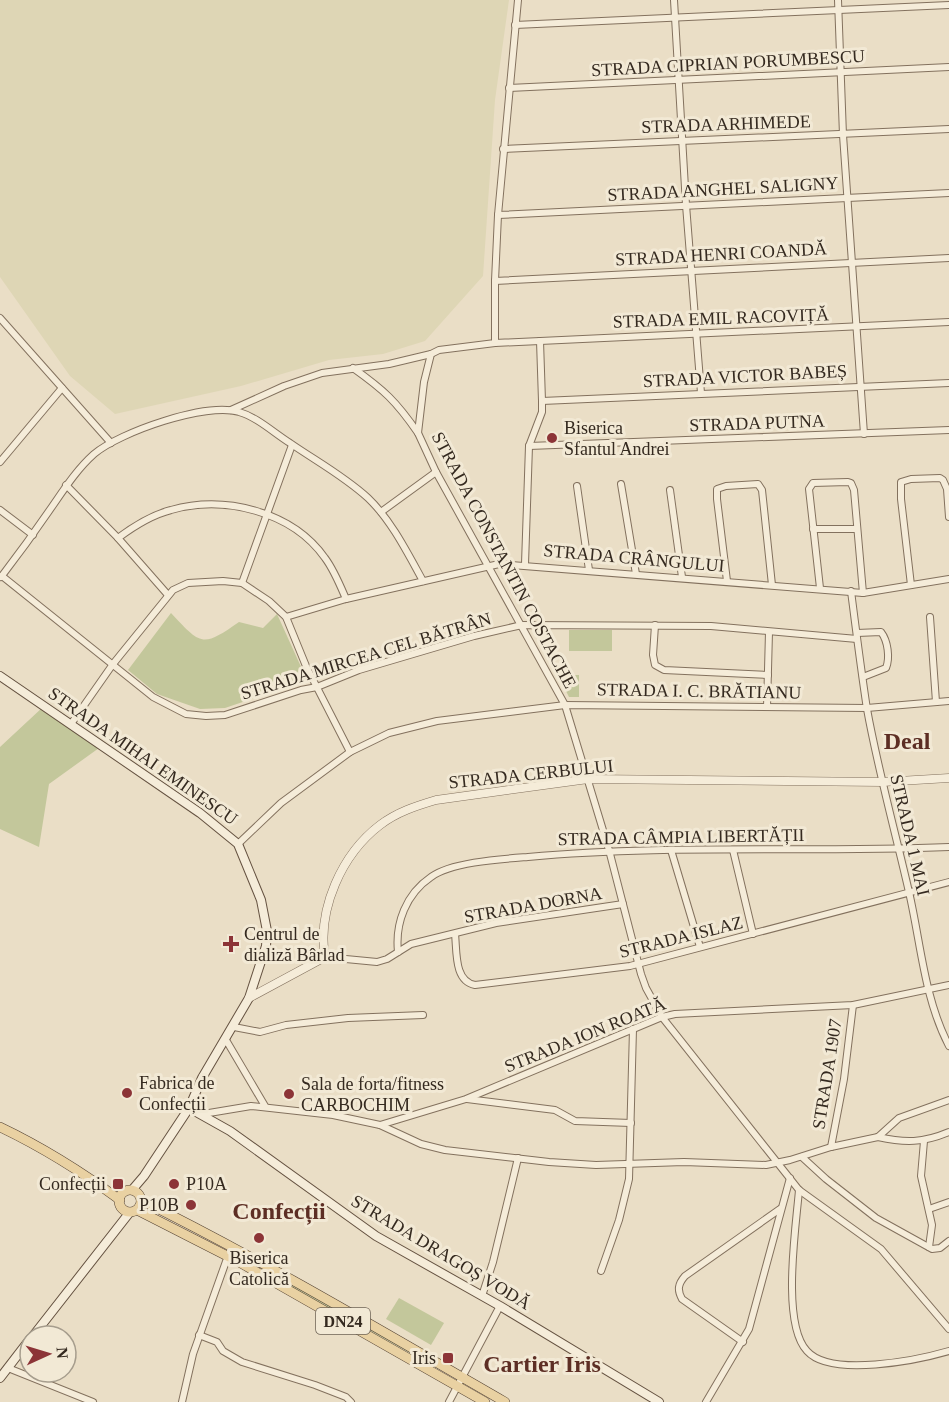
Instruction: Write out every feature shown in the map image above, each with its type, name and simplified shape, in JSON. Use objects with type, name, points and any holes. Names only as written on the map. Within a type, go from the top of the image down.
[{"type":"main road","name":"STRADA MIHAI EMINESCU","points":[[0,676],[200,813],[238,844],[255,882],[267,931],[262,963],[249,998],[202,1078],[189,1108]]},
{"type":"main road","name":"STRADA DRAGOȘ VODĂ","points":[[189,1108],[230,1131],[376,1236],[500,1306],[659,1402]]},
{"type":"main road","points":[[42,1324],[119,1224],[144,1176],[189,1108]]},
{"type":"main road","name":"DN24","points":[[0,1127],[23,1137],[131,1201],[338,1304],[460,1382],[485,1402]]},
{"type":"main road","points":[[0,1378],[18,1355]]},
{"type":"main road","name":"DN24","points":[[460,1382],[506,1402]]},
{"type":"street","points":[[230,410],[312,376],[389,364],[439,350],[495,344],[498,215],[518,0]]},
{"type":"street","points":[[675,0],[686,205],[700,393]]},
{"type":"street","points":[[838,0],[843,135],[864,434]]},
{"type":"street","points":[[515,25],[949,5]]},
{"type":"street","name":"STRADA CIPRIAN PORUMBESCU","points":[[509,88],[949,67]]},
{"type":"street","name":"STRADA ARHIMEDE","points":[[503,149],[949,129]]},
{"type":"street","name":"STRADA ANGHEL SALIGNY","points":[[498,215],[949,193]]},
{"type":"street","name":"STRADA HENRI COANDĂ","points":[[495,281],[949,258]]},
{"type":"street","points":[[1,321],[111,443]]},
{"type":"street","name":"STRADA EMIL RACOVIȚĂ","points":[[495,344],[949,322]]},
{"type":"street","points":[[525,564],[530,446],[542,411],[543,401],[540,341]]},
{"type":"street","name":"STRADA CONSTANTIN COSTACHE","points":[[431,354],[424,382],[418,433],[436,472],[565,705],[609,850],[646,988],[662,1017],[799,1190],[881,1249],[949,1329]]},
{"type":"street","points":[[353,368],[387,392],[418,433]]},
{"type":"street","name":"STRADA VICTOR BABEȘ","points":[[543,401],[949,383]]},
{"type":"street","points":[[0,462],[62,388]]},
{"type":"street","points":[[1,577],[33,535],[66,485],[87,461],[111,443],[169,419],[196,413],[230,410],[241,412],[347,480],[369,498],[403,545],[423,581]]},
{"type":"street","name":"STRADA PUTNA","points":[[530,446],[949,430]]},
{"type":"street","points":[[242,583],[292,445]]},
{"type":"street","points":[[381,512],[436,472]]},
{"type":"street","points":[[911,585],[901,499],[902,482],[911,479],[943,480],[947,489],[949,517]]},
{"type":"street","points":[[820,588],[810,486],[817,483],[848,482],[854,490],[863,592]]},
{"type":"street","points":[[621,484],[636,574]]},
{"type":"street","points":[[727,581],[717,489],[726,486],[758,484],[762,490],[772,585]]},
{"type":"street","points":[[66,485],[118,538],[168,595]]},
{"type":"street","points":[[577,486],[589,570]]},
{"type":"street","points":[[670,490],[682,577]]},
{"type":"street","points":[[118,538],[151,517],[186,507],[206,504],[244,507],[280,520],[324,556],[346,598]]},
{"type":"street","points":[[0,510],[33,535]]},
{"type":"street","points":[[813,529],[857,529]]},
{"type":"street","name":"STRADA CRÂNGULUI","points":[[286,617],[346,598],[499,564],[525,564],[863,592],[949,579]]},
{"type":"street","name":"STRADA MIRCEA CEL BĂTRÂN","points":[[1,577],[153,697],[186,714],[225,715],[317,687],[359,670],[474,636],[522,625],[655,625],[857,636],[881,632],[886,642],[888,663],[886,668],[863,676]]},
{"type":"street","points":[[71,724],[113,664],[168,595],[180,585],[223,581],[242,583],[269,600],[286,617],[317,687],[350,752]]},
{"type":"street","name":"STRADA 1 MAI","points":[[851,591],[867,708],[882,782],[909,893],[928,990],[935,1016],[949,1046]]},
{"type":"street","points":[[930,617],[936,702]]},
{"type":"street","points":[[655,625],[653,661],[658,668],[768,675]]},
{"type":"street","points":[[767,707],[769,632]]},
{"type":"street","name":"STRADA I. C. BRĂTIANU","points":[[238,844],[281,803],[350,752],[384,735],[437,721],[565,705],[867,708],[949,701]]},
{"type":"street","name":"STRADA CERBULUI","points":[[325,957],[324,926],[327,909],[338,879],[360,845],[381,825],[411,807],[436,800],[588,779],[882,782],[949,778]]},
{"type":"street","name":"STRADA CÂMPIA LIBERTĂȚII","points":[[398,952],[397,937],[404,909],[414,894],[432,876],[467,864],[609,850],[949,847]]},
{"type":"street","points":[[671,850],[700,947]]},
{"type":"street","points":[[733,850],[753,934]]},
{"type":"street","name":"STRADA ISLAZ","points":[[455,934],[461,977],[467,984],[475,986],[639,964],[949,882]]},
{"type":"street","name":"STRADA DORNA","points":[[325,957],[377,962],[387,959],[411,944],[496,923],[623,904]]},
{"type":"street","points":[[249,998],[325,957]]},
{"type":"street","name":"STRADA ION ROATĂ","points":[[380,1125],[466,1099],[662,1017],[675,1014],[853,1005],[949,985]]},
{"type":"street","name":"STRADA 1907","points":[[831,1147],[844,1079],[853,1005]]},
{"type":"street","points":[[234,1027],[260,1032],[286,1025],[348,1018],[423,1015]]},
{"type":"street","points":[[602,1271],[627,1194],[631,1164],[633,1029]]},
{"type":"street","points":[[226,1040],[265,1106]]},
{"type":"street","points":[[466,1099],[555,1110],[575,1121],[631,1123]]},
{"type":"street","points":[[878,1137],[899,1118],[949,1100]]},
{"type":"street","points":[[203,1114],[242,1107],[265,1106],[333,1114],[380,1125],[409,1140],[430,1147],[571,1164],[684,1162],[766,1165],[878,1137],[900,1141],[924,1141],[949,1132]]},
{"type":"street","points":[[924,1141],[921,1176],[932,1225],[929,1248]]},
{"type":"street","points":[[802,1156],[826,1179],[876,1218],[929,1248],[936,1249],[949,1241]]},
{"type":"street","points":[[482,1296],[493,1262],[518,1158]]},
{"type":"street","points":[[706,1402],[749,1329],[790,1178]]},
{"type":"street","points":[[799,1190],[792,1301],[796,1331],[807,1352],[827,1362],[856,1365],[902,1361],[949,1351]]},
{"type":"street","points":[[929,1209],[949,1202]]},
{"type":"street","points":[[743,1342],[682,1299],[678,1287],[685,1276],[780,1209]]},
{"type":"street","points":[[182,1402],[187,1374],[230,1251]]},
{"type":"street","points":[[449,1402],[500,1306]]},
{"type":"street","points":[[200,1335],[217,1342],[223,1351],[242,1362],[315,1385],[346,1397],[351,1402]]},
{"type":"street","points":[[8,1368],[93,1402]]},
{"type":"shaded area","points":[[0,0],[509,0],[495,100],[483,276],[425,341],[383,354],[329,360],[241,386],[115,414],[70,376],[0,277]]},
{"type":"green space","points":[[171,613],[189,632],[202,639],[217,636],[239,622],[263,628],[277,614],[307,680],[225,708],[200,709],[157,694],[128,670]]},
{"type":"green space","points":[[569,630],[612,630],[612,651],[569,651]]},
{"type":"green space","points":[[558,675],[579,675],[579,697],[569,697]]},
{"type":"green space","points":[[43,707],[99,748],[49,784],[39,847],[0,829],[0,747]]},
{"type":"green space","points":[[263,1267],[442,1367],[440,1370],[261,1270]]},
{"type":"green space","points":[[399,1298],[444,1323],[431,1345],[386,1319]]},
{"type":"place","name":"Biserica Sfantul Andrei","points":[[552,438]]},
{"type":"place","name":"Centrul de dializă Bârlad","points":[[231,944]]},
{"type":"place","name":"Fabrica de Confecții","points":[[127,1093]]},
{"type":"place","name":"Sala de forta/fitness CARBOCHIM","points":[[289,1094]]},
{"type":"place","name":"Confecții","points":[[118,1184]]},
{"type":"place","name":"P10A","points":[[174,1184]]},
{"type":"place","name":"P10B","points":[[191,1205]]},
{"type":"place","name":"Biserica Catolică","points":[[259,1238]]},
{"type":"place","name":"Iris","points":[[448,1358]]},
{"type":"district","name":"Deal","points":[[907,741]]},
{"type":"district","name":"Confecții","points":[[279,1211]]},
{"type":"district","name":"Cartier Iris","points":[[542,1364]]}]
